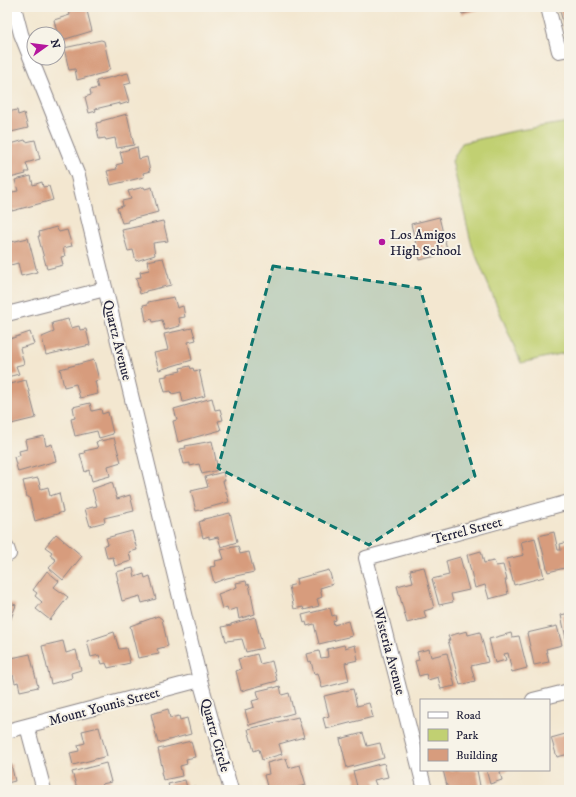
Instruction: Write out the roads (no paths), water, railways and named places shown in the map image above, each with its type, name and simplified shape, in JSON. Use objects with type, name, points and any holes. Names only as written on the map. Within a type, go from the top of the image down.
[{"type":"street","name":"Quartz Avenue","points":[[14,7],[21,34],[78,176],[200,680]]},
{"type":"street","points":[[548,7],[559,51],[569,49]]},
{"type":"street","points":[[7,314],[105,289]]},
{"type":"street","name":"Terrel Street","points":[[366,558],[569,502]]},
{"type":"street","name":"Wisteria Avenue","points":[[366,558],[416,731],[420,755]]},
{"type":"street","name":"Mount Younis Street","points":[[7,731],[200,680]]},
{"type":"street","name":"Quartz Circle","points":[[200,680],[231,790]]},
{"type":"street","points":[[537,699],[569,691]]},
{"type":"street","points":[[27,726],[44,790]]},
{"type":"street","name":"Wisteria Avenue","points":[[423,771],[426,790]]},
{"type":"place","name":"Los Amigos High School","points":[[382,242]]}]
